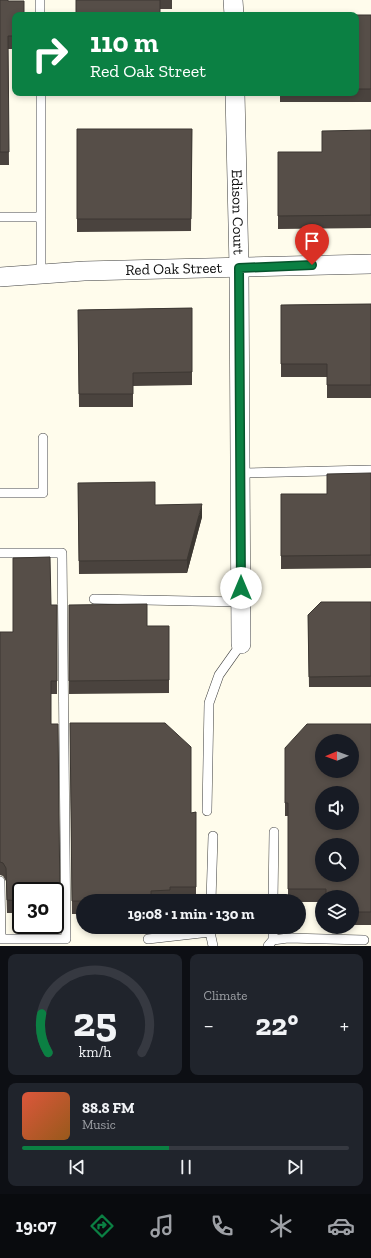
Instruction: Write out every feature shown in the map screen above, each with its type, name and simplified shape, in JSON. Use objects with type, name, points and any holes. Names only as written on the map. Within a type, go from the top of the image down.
[{"type":"street","points":[[233,0],[234,12]]},
{"type":"street","name":"Edison Court","points":[[235,96],[239,268],[241,644]]},
{"type":"street","name":"Red Oak Street","points":[[0,277],[84,271],[371,264]]},
{"type":"lane","points":[[40,0],[40,12]]},
{"type":"lane","points":[[40,96],[41,274]]},
{"type":"lane","points":[[0,217],[41,217]]},
{"type":"lane","points":[[0,493],[43,493],[43,438]]},
{"type":"lane","points":[[241,473],[370,470]]},
{"type":"lane","points":[[0,553],[62,553],[66,939],[0,939],[0,881]]},
{"type":"lane","points":[[94,599],[241,602]]},
{"type":"lane","points":[[207,812],[209,703],[219,675],[241,644]]},
{"type":"lane","points":[[273,894],[274,832]]},
{"type":"lane","points":[[211,894],[213,836]]},
{"type":"lane","points":[[148,940],[182,934]]},
{"type":"lane","points":[[211,934],[213,946]]},
{"type":"lane","points":[[270,943],[288,938],[364,940]]},
{"type":"building","points":[[0,0],[24,1],[24,12],[12,12],[12,36],[8,36],[9,152],[0,152]]},
{"type":"building","points":[[76,0],[160,0],[160,12],[76,12]]},
{"type":"building","points":[[359,15],[371,15],[371,89],[359,89]]},
{"type":"building","points":[[77,129],[192,129],[191,219],[77,219]]},
{"type":"building","points":[[371,130],[371,215],[278,216],[278,152],[322,152],[322,131]]},
{"type":"building","points":[[371,304],[371,385],[327,385],[327,364],[281,364],[281,305]]},
{"type":"building","points":[[192,308],[192,372],[133,373],[133,394],[79,394],[78,310]]},
{"type":"building","points":[[371,473],[371,555],[281,556],[281,494],[327,494],[327,474]]},
{"type":"building","points":[[155,482],[155,505],[202,504],[187,560],[79,561],[78,483]]},
{"type":"building","points":[[50,557],[51,605],[57,605],[57,681],[51,681],[51,724],[58,724],[60,882],[12,882],[12,900],[7,900],[6,868],[3,863],[0,862],[0,632],[13,632],[13,558]]},
{"type":"building","points":[[321,602],[371,602],[371,676],[309,677],[308,615]]},
{"type":"building","points":[[147,604],[147,626],[169,626],[169,680],[69,681],[69,605]]},
{"type":"building","points":[[70,723],[165,723],[191,747],[191,813],[196,812],[196,887],[170,887],[170,890],[151,891],[151,894],[76,894],[76,901],[72,901]]},
{"type":"building","points":[[307,724],[371,724],[371,912],[359,912],[359,890],[288,889],[288,803],[285,803],[285,748]]},
{"type":"route","points":[[241,588],[239,268],[312,265]]}]
